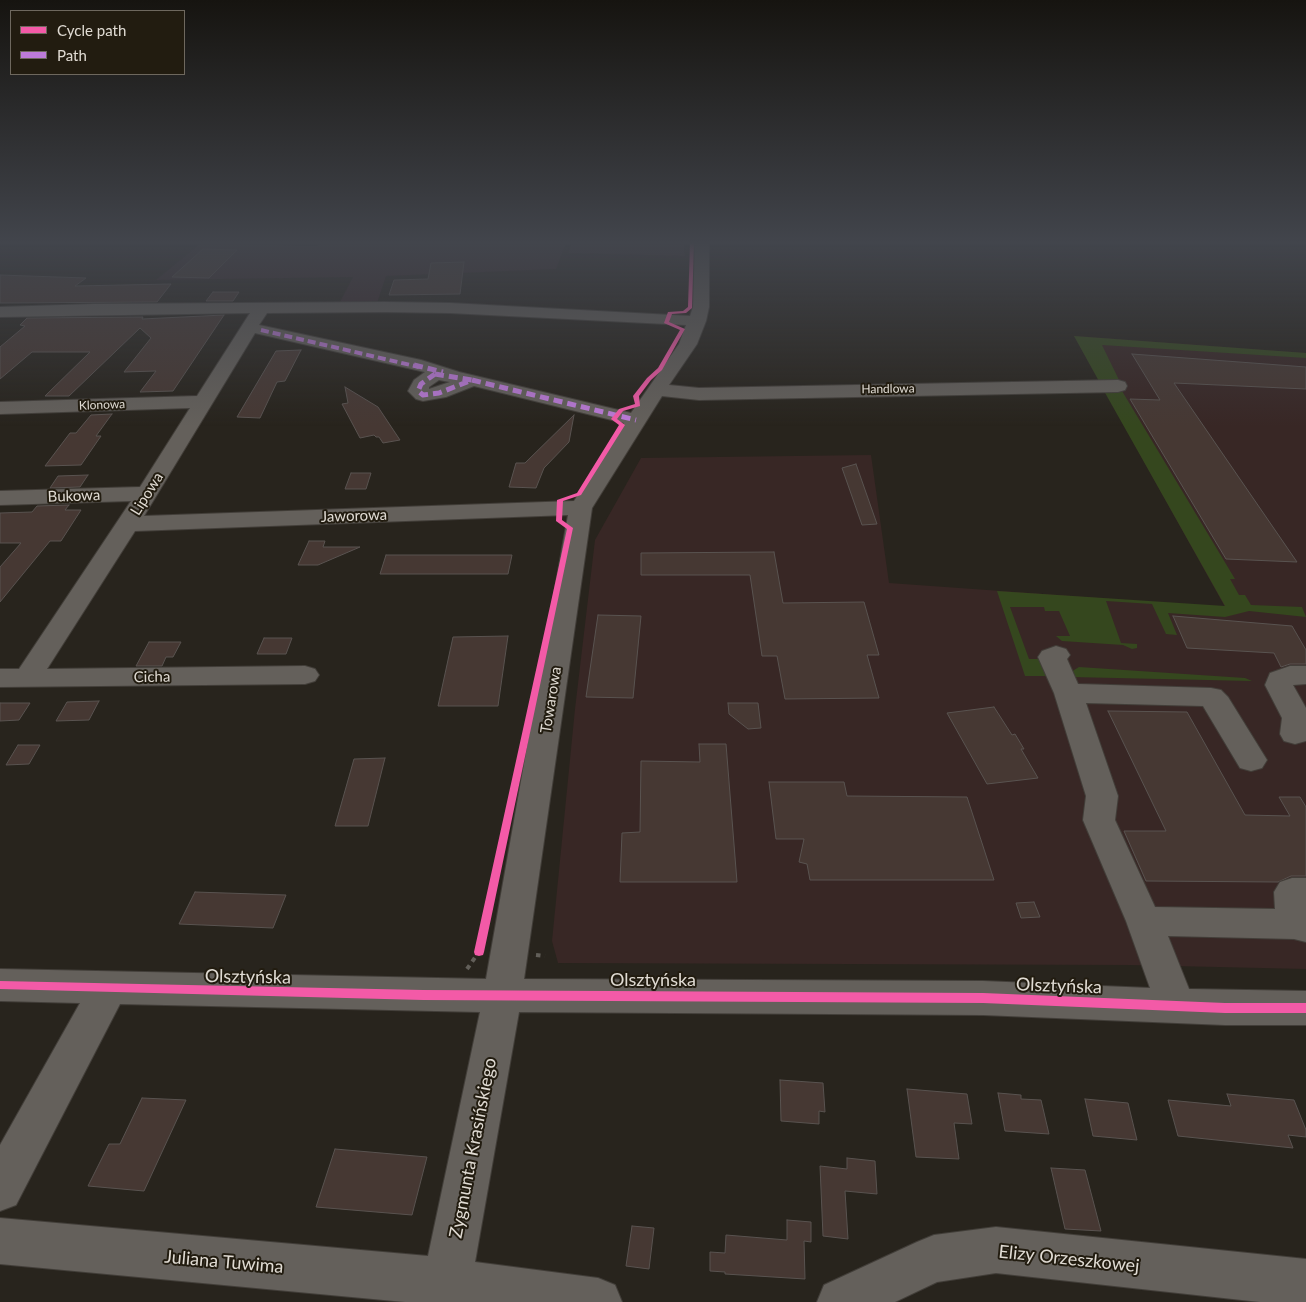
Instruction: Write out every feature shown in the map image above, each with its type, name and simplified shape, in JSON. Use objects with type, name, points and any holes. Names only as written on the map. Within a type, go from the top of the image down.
[{"type":"street","name":"Towarowa","points":[[503,994],[581,508],[636,420],[688,344],[698,320],[700,304]]},
{"type":"street","points":[[3,319],[24,311],[262,307],[450,308],[698,320]]},
{"type":"street","name":"Lipowa","points":[[13,678],[128,524],[262,307]]},
{"type":"street","points":[[261,330],[421,365],[472,380],[636,420]]},
{"type":"street","name":"Handlowa","points":[[657,390],[700,394],[1118,386]]},
{"type":"street","name":"Klonowa","points":[[0,408],[204,402]]},
{"type":"street","name":"Bukowa","points":[[0,498],[147,494]]},
{"type":"street","name":"Jaworowa","points":[[128,524],[581,508]]},
{"type":"street","points":[[1056,654],[1052,656],[1068,693],[1102,796],[1099,820],[1144,921],[1176,1006]]},
{"type":"street","name":"Cicha","points":[[13,678],[305,675]]},
{"type":"street","points":[[1295,734],[1297,718],[1279,684],[1280,680],[1290,675],[1306,675]]},
{"type":"street","points":[[1068,693],[1212,696],[1251,760]]},
{"type":"street","points":[[1144,921],[1302,914]]},
{"type":"street","name":"Olsztyńska","points":[[0,985],[423,995],[983,998],[1176,1006],[1306,1008]]},
{"type":"street","points":[[0,1189],[108,989]]},
{"type":"street","name":"Zygmunta Krasińskiego","points":[[445,1292],[503,994]]},
{"type":"street","name":"Juliana Tuwima","points":[[0,1241],[445,1292]]},
{"type":"street","name":"Elizy Orzeszkowej","points":[[841,1302],[934,1259],[996,1250],[1306,1283]]},
{"type":"street","points":[[445,1292],[598,1302]]},
{"type":"shaded area","points":[[1074,336],[1306,353],[1306,969],[1129,965],[558,963],[552,941],[575,709],[595,540],[641,458],[871,455],[889,583],[1225,607]]},
{"type":"green space","points":[[1074,336],[1306,353],[1306,358],[1102,345],[1119,380],[1100,383]]},
{"type":"green space","points":[[1104,391],[1122,391],[1235,579],[1230,579],[1239,595],[1245,595],[1251,605],[1302,607],[1306,617],[1249,611],[1225,617],[1168,613],[1177,635],[1166,634],[1152,604],[1106,601],[1121,643],[1137,644],[1137,648],[1132,649],[1123,645],[1062,641],[1056,636],[1070,636],[1059,611],[1045,611],[1044,607],[1010,607],[1029,659],[1044,659],[1051,676],[1025,676],[997,591],[1225,606]]},
{"type":"green space","points":[[1079,667],[1245,678],[1252,681],[1071,677],[1071,672]]},
{"type":"building","points":[[224,315],[173,391],[140,392],[156,371],[124,372],[151,338],[140,328],[69,396],[45,396],[90,352],[32,352],[0,379],[0,347],[25,326],[20,325],[27,318],[143,317],[142,319]]},
{"type":"building","points":[[301,350],[285,381],[277,382],[260,418],[237,417],[276,351]]},
{"type":"building","points":[[1132,354],[1306,367],[1306,389],[1174,383],[1297,562],[1226,559],[1130,399],[1160,400]]},
{"type":"building","points":[[345,387],[378,407],[400,440],[383,443],[379,437],[374,435],[360,438],[342,404],[348,403]]},
{"type":"building","points":[[112,414],[96,436],[101,436],[81,465],[45,466],[70,433],[76,433],[91,415]]},
{"type":"building","points":[[574,415],[569,442],[544,468],[536,488],[509,487],[516,463],[525,463]]},
{"type":"building","points":[[856,464],[877,524],[862,525],[842,468]]},
{"type":"building","points":[[351,473],[371,473],[366,489],[345,489]]},
{"type":"building","points":[[88,475],[80,487],[50,488],[58,476]]},
{"type":"building","points":[[69,505],[65,510],[81,510],[61,541],[50,541],[0,602],[0,567],[21,543],[0,543],[0,513],[32,512],[37,506]]},
{"type":"building","points":[[309,541],[325,541],[323,547],[360,547],[318,565],[298,565]]},
{"type":"building","points":[[774,552],[783,603],[864,602],[879,655],[867,655],[879,698],[785,699],[777,656],[762,656],[750,575],[641,575],[641,553]]},
{"type":"building","points":[[386,555],[512,555],[508,574],[380,574]]},
{"type":"building","points":[[598,615],[641,616],[633,698],[586,697]]},
{"type":"building","points":[[1173,616],[1292,626],[1306,650],[1306,664],[1290,664],[1281,667],[1274,653],[1187,648]]},
{"type":"building","points":[[508,636],[498,706],[438,706],[453,637]]},
{"type":"building","points":[[264,638],[292,638],[286,654],[257,654]]},
{"type":"building","points":[[149,642],[181,642],[173,657],[166,657],[162,666],[136,666]]},
{"type":"building","points":[[99,701],[89,720],[56,721],[67,702]]},
{"type":"building","points":[[0,703],[30,703],[19,720],[0,721]]},
{"type":"building","points":[[728,703],[758,703],[761,728],[748,729],[729,714]]},
{"type":"building","points":[[994,707],[1012,735],[1015,734],[1024,749],[1021,749],[1038,778],[987,784],[947,713]]},
{"type":"building","points":[[1108,711],[1187,712],[1245,815],[1290,816],[1279,797],[1300,797],[1306,807],[1306,876],[1291,876],[1278,882],[1146,881],[1124,831],[1166,831]]},
{"type":"building","points":[[699,744],[726,744],[737,882],[620,882],[622,833],[640,832],[641,761],[700,762]]},
{"type":"building","points":[[18,745],[40,745],[29,764],[6,765]]},
{"type":"building","points":[[385,758],[368,826],[335,826],[354,759]]},
{"type":"building","points":[[769,782],[844,782],[847,796],[967,797],[994,880],[810,880],[807,864],[799,862],[804,839],[776,839]]},
{"type":"building","points":[[195,892],[286,895],[273,928],[179,924]]},
{"type":"building","points":[[1034,902],[1040,917],[1021,918],[1016,903]]},
{"type":"building","points":[[780,1080],[823,1083],[825,1112],[819,1111],[819,1124],[781,1121]]},
{"type":"building","points":[[907,1089],[967,1094],[972,1124],[954,1123],[959,1159],[916,1157]]},
{"type":"building","points":[[998,1093],[1021,1095],[1021,1099],[1041,1100],[1049,1134],[1005,1131]]},
{"type":"building","points":[[1227,1094],[1294,1100],[1306,1130],[1306,1137],[1288,1135],[1293,1148],[1178,1136],[1168,1100],[1231,1106]]},
{"type":"building","points":[[142,1098],[186,1100],[144,1191],[88,1186],[109,1144],[120,1144]]},
{"type":"building","points":[[1085,1099],[1128,1103],[1137,1140],[1093,1136]]},
{"type":"building","points":[[335,1149],[427,1157],[412,1215],[316,1207]]},
{"type":"building","points":[[847,1158],[875,1161],[877,1194],[845,1191],[848,1239],[823,1236],[820,1166],[847,1169]]},
{"type":"building","points":[[1051,1168],[1085,1170],[1101,1231],[1065,1229]]},
{"type":"building","points":[[787,1220],[811,1222],[811,1242],[804,1241],[805,1279],[725,1274],[725,1272],[710,1271],[710,1252],[725,1253],[726,1235],[787,1240]]},
{"type":"building","points":[[632,1226],[654,1228],[649,1269],[626,1266]]},
{"type":"marked path","points":[[261,330],[443,372]]},
{"type":"marked path","points":[[472,380],[439,393],[423,395],[418,391],[421,384],[435,374],[472,380],[636,420]]},
{"type":"cycle path","points":[[479,952],[570,528],[559,521],[560,500],[579,494],[622,425],[614,419],[621,410],[638,405],[636,396],[649,379],[660,369],[683,329],[666,323],[670,313],[684,312],[690,308],[690,304]]},
{"type":"cycle path","points":[[0,985],[423,995],[983,998],[1225,1008],[1306,1008]]}]
